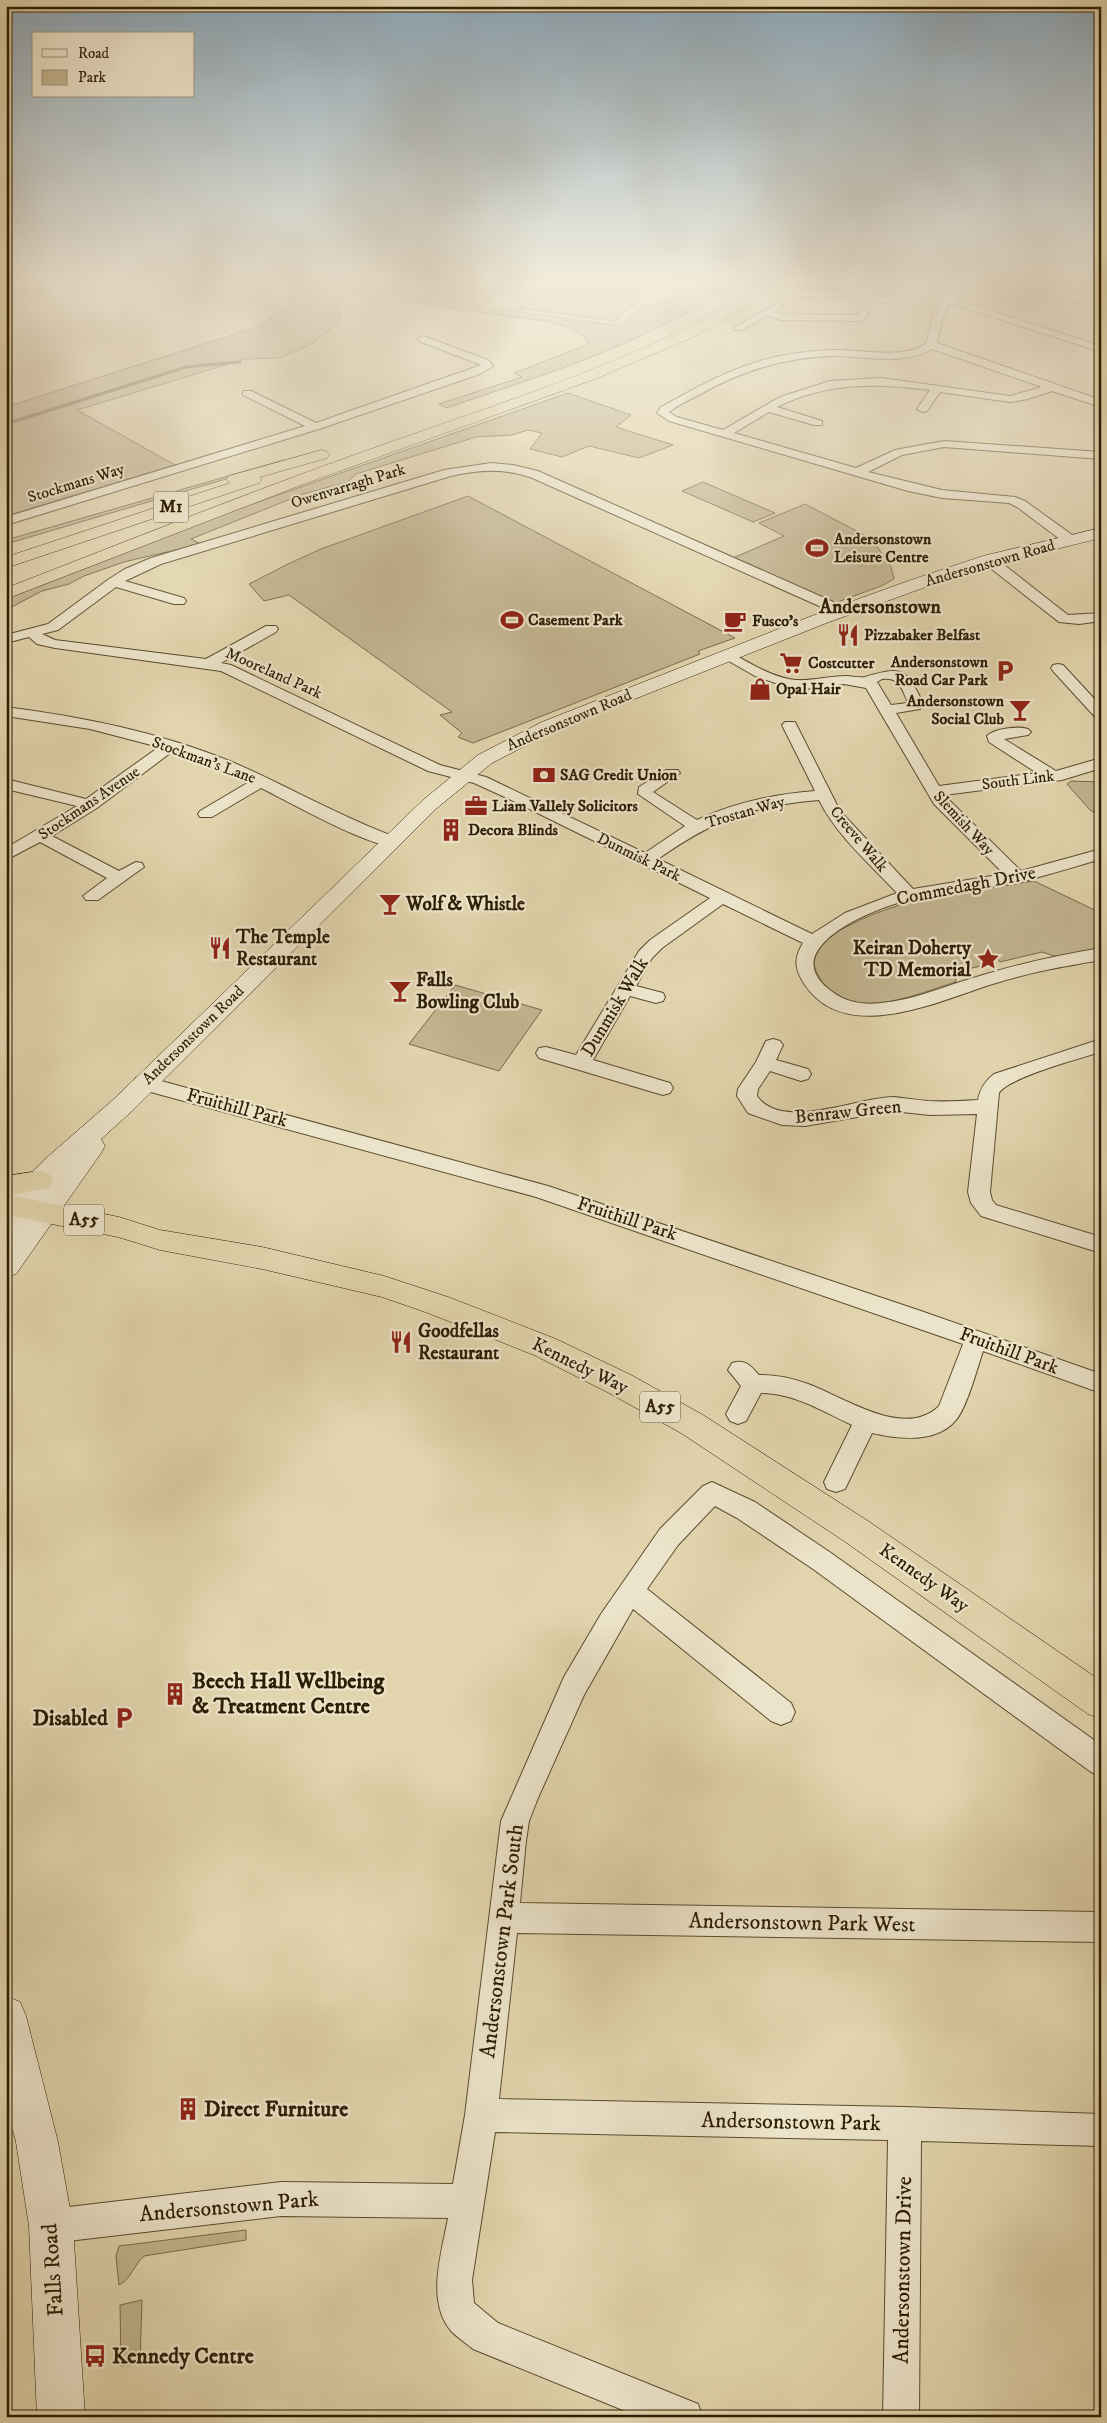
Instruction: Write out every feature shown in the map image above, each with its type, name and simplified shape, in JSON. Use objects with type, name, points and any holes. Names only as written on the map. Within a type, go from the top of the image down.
[{"type":"highway","name":"M1","points":[[6,563],[503,396]]},
{"type":"highway","name":"M1","points":[[6,574],[328,469],[532,396]]},
{"type":"highway","name":"M1","points":[[6,546],[254,473],[336,452]]},
{"type":"highway","points":[[6,594],[328,469]]},
{"type":"highway","points":[[16,1214],[39,1181]]},
{"type":"highway","name":"Kennedy Way","points":[[16,1214],[110,1241],[160,1240],[262,1258],[384,1287],[438,1305],[545,1347],[620,1384],[692,1424],[856,1531],[1101,1702]]},
{"type":"main road","name":"Andersonstown Road","points":[[6,1266],[16,1214],[143,1084],[392,842],[463,776],[485,759],[535,732],[842,611],[989,560],[1101,533]]},
{"type":"main road","name":"Andersonstown Road","points":[[39,1181],[123,1105]]},
{"type":"main road","name":"Falls Road","points":[[6,2016],[33,2124],[52,2226],[61,2417]]},
{"type":"street","points":[[253,396],[315,426]]},
{"type":"street","name":"Stockmans Way","points":[[6,521],[315,426],[404,396]]},
{"type":"street","points":[[690,396],[665,409],[664,413],[667,417],[856,473],[942,494],[1011,500],[1021,504],[1070,540]]},
{"type":"street","points":[[724,434],[794,396]]},
{"type":"street","points":[[923,409],[931,396]]},
{"type":"street","points":[[988,396],[1010,399],[1027,396]]},
{"type":"street","points":[[1078,396],[1101,404]]},
{"type":"street","points":[[769,408],[818,423]]},
{"type":"street","points":[[856,473],[899,452],[944,444],[1101,456]]},
{"type":"street","name":"Owenvarragh Park","points":[[6,638],[32,633],[57,624],[114,582],[136,569],[156,561],[423,480],[467,469],[498,467],[518,469],[534,474],[842,611]]},
{"type":"street","points":[[989,560],[1064,619],[1079,620],[1101,617]]},
{"type":"street","points":[[114,582],[179,601]]},
{"type":"street","points":[[208,664],[271,629]]},
{"type":"street","name":"Mooreland Park","points":[[32,633],[42,642],[226,668],[434,768],[463,776]]},
{"type":"street","points":[[727,656],[789,683],[807,684],[858,680],[866,682],[873,677],[893,674],[906,680],[916,702],[915,706],[888,710]]},
{"type":"street","points":[[1058,668],[1101,715]]},
{"type":"street","name":"Slemish Way","points":[[866,682],[874,688],[888,710],[934,792],[960,822],[1018,878]]},
{"type":"street","name":"Stockman's Lane","points":[[6,710],[79,721],[194,753],[261,781],[344,822],[392,842]]},
{"type":"street","name":"Creeve Walk","points":[[790,725],[823,795],[848,831],[909,895]]},
{"type":"street","points":[[1023,732],[995,736],[994,739],[1016,755],[1052,776]]},
{"type":"street","name":"Stockmans Avenue","points":[[6,855],[91,805],[170,746]]},
{"type":"street","name":"South Link","points":[[934,792],[1052,776],[1101,762]]},
{"type":"street","points":[[672,773],[645,790],[646,794],[696,826]]},
{"type":"street","name":"Dunmisk Park","points":[[463,776],[480,780],[814,942]]},
{"type":"street","points":[[206,814],[226,804],[261,781]]},
{"type":"street","points":[[6,784],[91,805]]},
{"type":"street","name":"Trostan Way","points":[[646,860],[696,826],[765,802],[823,795]]},
{"type":"street","points":[[41,836],[119,878]]},
{"type":"street","name":"Commedagh Drive","points":[[814,942],[821,935],[869,909],[909,895],[1018,878],[1101,854]]},
{"type":"street","points":[[92,896],[136,867]]},
{"type":"street","name":"Dunmisk Walk","points":[[581,1064],[645,955],[656,944],[722,897]]},
{"type":"street","points":[[814,942],[805,954],[807,972],[815,986],[827,997],[846,1006],[857,1009],[876,1010],[895,1007],[991,978],[1101,954]]},
{"type":"street","points":[[625,989],[656,997]]},
{"type":"street","name":"Benraw Green","points":[[773,1045],[765,1063],[748,1089],[750,1103],[754,1108],[793,1120],[892,1104],[930,1108],[986,1107]]},
{"type":"street","points":[[1101,1045],[1001,1078],[994,1084],[986,1107],[985,1140],[979,1192],[982,1203],[989,1211],[1101,1245]]},
{"type":"street","name":"Dunmisk Walk","points":[[546,1053],[663,1088]]},
{"type":"street","points":[[765,1063],[801,1074]]},
{"type":"street","name":"Fruithill Park","points":[[143,1084],[541,1191],[641,1223],[1101,1384]]},
{"type":"street","points":[[738,1414],[747,1377],[801,1391],[866,1420],[900,1429],[926,1426],[940,1421],[949,1412],[976,1340]]},
{"type":"street","points":[[836,1482],[866,1420]]},
{"type":"street","name":"Andersonstown Park South","points":[[685,2417],[530,2356],[486,2336],[466,2323],[455,2305],[455,2280],[481,2115],[511,1841],[524,1794],[574,1686],[630,1591],[669,1537],[712,1493],[746,1510],[822,1561],[1101,1762]]},
{"type":"street","points":[[630,1591],[781,1712]]},
{"type":"street","name":"Andersonstown Park West","points":[[504,1918],[1101,1927]]},
{"type":"street","name":"Andersonstown Park","points":[[481,2115],[837,2124],[905,2123],[1101,2130]]},
{"type":"street","name":"Andersonstown Drive","points":[[901,2417],[905,2123]]},
{"type":"street","name":"Andersonstown Park","points":[[52,2226],[281,2199],[468,2201]]},
{"type":"green space","points":[[40,396],[123,396],[77,410],[175,465],[6,516],[6,407]]},
{"type":"green space","points":[[463,396],[482,396],[446,408],[439,404]]},
{"type":"green space","points":[[559,396],[577,396],[631,415],[616,427],[673,445],[639,458],[589,446],[562,457],[530,449],[542,433],[528,430],[512,435],[476,437],[356,474],[348,482],[303,494],[191,539],[201,544],[124,562],[84,576],[69,584],[42,591],[6,610],[6,598],[210,519]]},
{"type":"green space","points":[[284,460],[287,461],[6,544],[6,540]]},
{"type":"green space","points":[[703,482],[775,513],[753,522],[682,491]]},
{"type":"green space","name":"Casement Park","points":[[468,496],[735,638],[698,651],[700,654],[473,743],[458,737],[462,733],[440,715],[452,712],[289,595],[264,601],[249,584],[321,549]]},
{"type":"green space","name":"Andersonstown Leisure Centre","points":[[805,504],[872,539],[891,567],[894,579],[881,586],[835,603],[733,558],[784,536],[759,523]]},
{"type":"green space","points":[[1071,781],[1101,782],[1101,816],[1090,810],[1067,784]]},
{"type":"green space","points":[[1034,881],[1101,913],[1101,948],[1058,957],[1042,952],[1000,962],[993,953],[978,956],[985,965],[955,972],[956,982],[901,999],[882,1002],[863,1003],[845,1000],[830,991],[816,971],[814,956],[822,943],[838,931],[872,915],[894,907],[963,891]]},
{"type":"green space","points":[[455,985],[542,1010],[499,1071],[409,1044]]},
{"type":"green space","points":[[246,2230],[246,2240],[144,2256],[127,2279],[119,2285],[116,2256],[119,2246]]},
{"type":"green space","points":[[142,2300],[140,2363],[121,2366],[120,2305]]},
{"type":"waterway","points":[[6,424],[94,396]]},
{"type":"place","name":"Andersonstown Leisure Centre","points":[[817,548]]},
{"type":"place","name":"Casement Park","points":[[512,620]]},
{"type":"place","name":"Fusco's","points":[[735,621]]},
{"type":"place","name":"Pizzabaker Belfast","points":[[848,635]]},
{"type":"place","name":"Costcutter","points":[[791,663]]},
{"type":"place","name":"Andersonstown Road Car Park","points":[[1005,671]]},
{"type":"place","name":"Opal Hair","points":[[760,689]]},
{"type":"place","name":"Andersonstown Social Club","points":[[1020,710]]},
{"type":"place","name":"SAG Credit Union","points":[[544,775]]},
{"type":"place","name":"Liam Vallely Solicitors","points":[[476,806]]},
{"type":"place","name":"Decora Blinds","points":[[451,830]]},
{"type":"place","name":"Wolf & Whistle","points":[[390,904]]},
{"type":"place","name":"The Temple Restaurant","points":[[220,948]]},
{"type":"place","name":"Keiran Doherty TD Memorial","points":[[988,959]]},
{"type":"place","name":"Falls Bowling Club","points":[[400,991]]},
{"type":"place","name":"Goodfellas Restaurant","points":[[401,1342]]},
{"type":"place","name":"Beech Hall Wellbeing & Treatment Centre","points":[[175,1694]]},
{"type":"place","name":"Disabled","points":[[124,1718]]},
{"type":"place","name":"Direct Furniture","points":[[188,2109]]},
{"type":"place","name":"Kennedy Centre","points":[[95,2356]]},
{"type":"district","name":"Andersonstown","points":[[880,607]]}]
